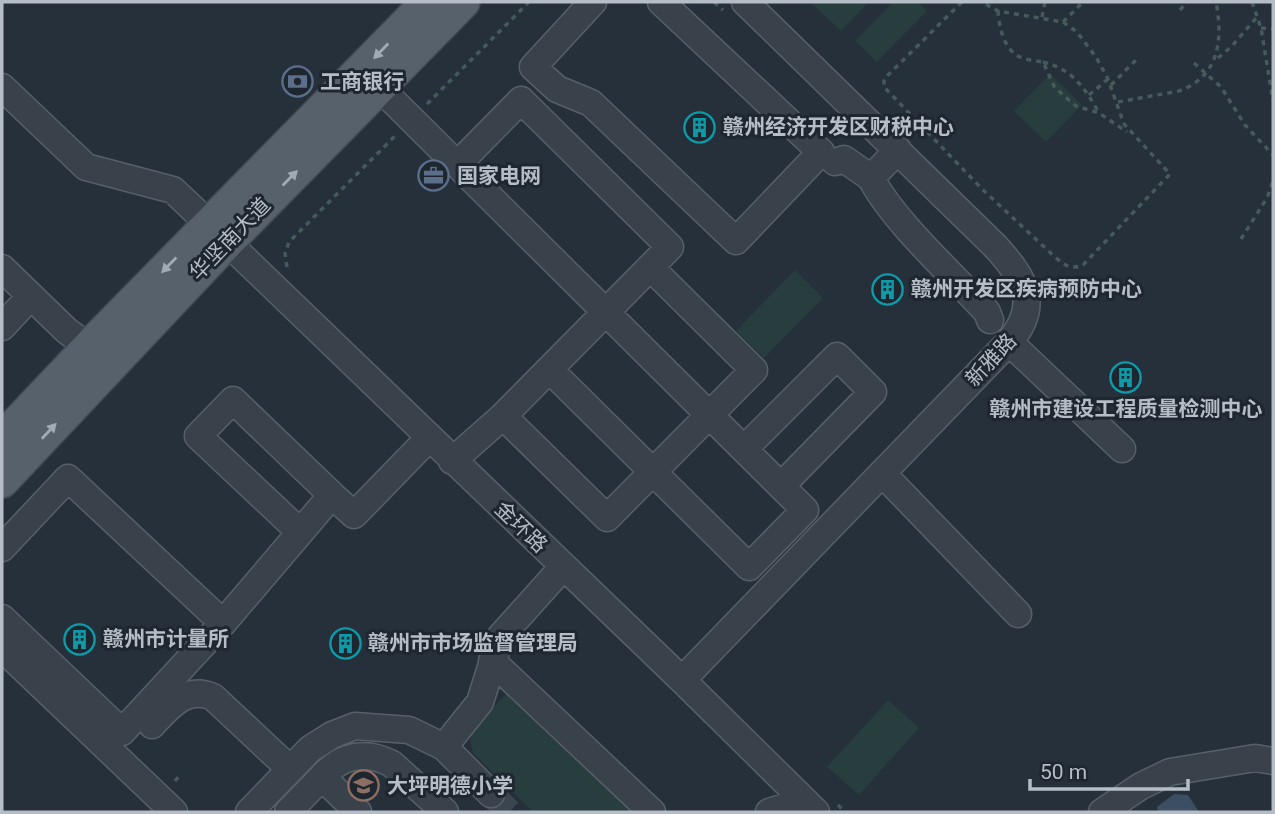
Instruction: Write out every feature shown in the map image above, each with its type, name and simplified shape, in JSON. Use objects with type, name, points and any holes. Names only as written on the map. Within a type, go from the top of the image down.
[{"type":"main road","name":"华坚南大道","points":[[2,439],[89,347],[380,88],[451,3]]},
{"type":"main road","name":"华坚南大道","points":[[2,481],[218,233],[451,3]]},
{"type":"street","points":[[593,2],[533,67],[557,89],[591,103],[736,241],[821,152],[661,2]]},
{"type":"street","name":"新雅路","points":[[682,680],[1009,342],[1026,315],[1028,299],[1022,281],[996,247],[898,150],[734,7]]},
{"type":"street","name":"金环路","points":[[2,88],[86,167],[173,190],[810,806]]},
{"type":"street","points":[[380,88],[805,510],[749,567],[550,370]]},
{"type":"street","points":[[452,461],[550,370],[670,247],[521,100],[457,165]]},
{"type":"street","points":[[871,178],[898,150]]},
{"type":"street","points":[[835,162],[844,159],[871,178],[908,227],[987,312],[990,320]]},
{"type":"street","points":[[503,416],[607,518],[754,370],[650,267]]},
{"type":"street","points":[[2,268],[67,331],[89,347]]},
{"type":"street","points":[[2,327],[31,296]]},
{"type":"street","points":[[1009,342],[1122,449]]},
{"type":"street","points":[[744,449],[837,356],[873,392],[781,486]]},
{"type":"street","points":[[300,531],[198,436],[233,400],[354,515],[429,438]]},
{"type":"street","points":[[882,473],[1018,614]]},
{"type":"street","points":[[2,548],[68,478],[223,623]]},
{"type":"street","points":[[2,618],[122,732],[223,623],[332,495]]},
{"type":"street","points":[[444,747],[480,702],[501,636],[563,567]]},
{"type":"street","points":[[2,648],[174,812]]},
{"type":"street","points":[[492,661],[652,812]]},
{"type":"street","points":[[119,759],[176,701],[188,694],[199,693],[213,697],[290,769]]},
{"type":"street","points":[[249,812],[310,749],[332,735],[355,726],[409,730],[444,747],[491,794]]},
{"type":"street","points":[[288,812],[338,763],[348,758],[370,755],[392,764],[445,812]]},
{"type":"street","points":[[1102,812],[1141,786],[1170,772],[1255,758],[1273,761]]},
{"type":"street","points":[[322,777],[358,812]]},
{"type":"street","points":[[769,812],[810,806]]},
{"type":"path","points":[[714,2],[734,7]]},
{"type":"path","points":[[962,2],[884,79],[884,87],[983,190],[1064,264],[1075,268],[1083,265],[1170,174],[1124,124],[1108,79],[1077,32],[1063,22],[998,11],[982,2]]},
{"type":"path","points":[[1042,17],[1045,2]]},
{"type":"path","points":[[1180,10],[1187,2]]},
{"type":"path","points":[[1210,2],[1216,4],[1219,33],[1216,59]]},
{"type":"path","points":[[1252,2],[1261,28],[1273,101]]},
{"type":"path","points":[[1063,22],[1081,4]]},
{"type":"path","points":[[998,11],[1002,33],[1012,51],[1021,57],[1067,71],[1089,95],[1099,113]]},
{"type":"path","points":[[1118,102],[1187,88],[1205,73],[1257,17]]},
{"type":"path","points":[[1261,28],[1273,29]]},
{"type":"path","points":[[1111,85],[1138,58]]},
{"type":"path","points":[[1043,62],[1054,86],[1076,106],[1099,113],[1132,135]]},
{"type":"path","points":[[1194,63],[1221,87],[1245,125],[1273,155]]},
{"type":"path","points":[[1089,95],[1108,79]]},
{"type":"path","points":[[1241,239],[1267,198],[1273,181]]},
{"type":"path","points":[[289,242],[285,258],[289,273]]},
{"type":"green space","points":[[810,2],[869,2],[841,31]]},
{"type":"green space","points":[[893,2],[918,2],[927,11],[877,62],[855,41]]},
{"type":"green space","points":[[1050,74],[1082,105],[1046,142],[1014,111]]},
{"type":"green space","points":[[795,270],[823,298],[764,358],[736,331]]},
{"type":"green space","points":[[506,694],[634,812],[533,812],[473,753],[470,739],[474,729]]},
{"type":"green space","points":[[888,700],[919,728],[859,795],[827,767]]},
{"type":"water","points":[[1174,794],[1188,795],[1199,812],[1158,812],[1157,807]]},
{"type":"tunnel","points":[[491,794],[509,812]]},
{"type":"place","name":"工商银行","points":[[297,82]]},
{"type":"place","name":"赣州经济开发区财税中心","points":[[700,127]]},
{"type":"place","name":"国家电网","points":[[434,176]]},
{"type":"place","name":"赣州开发区疾病预防中心","points":[[888,289]]},
{"type":"place","name":"赣州市建设工程质量检测中心","points":[[1126,377]]},
{"type":"place","name":"赣州市计量所","points":[[80,639]]},
{"type":"place","name":"赣州市市场监督管理局","points":[[345,643]]},
{"type":"place","name":"大坪明德小学","points":[[364,786]]}]
